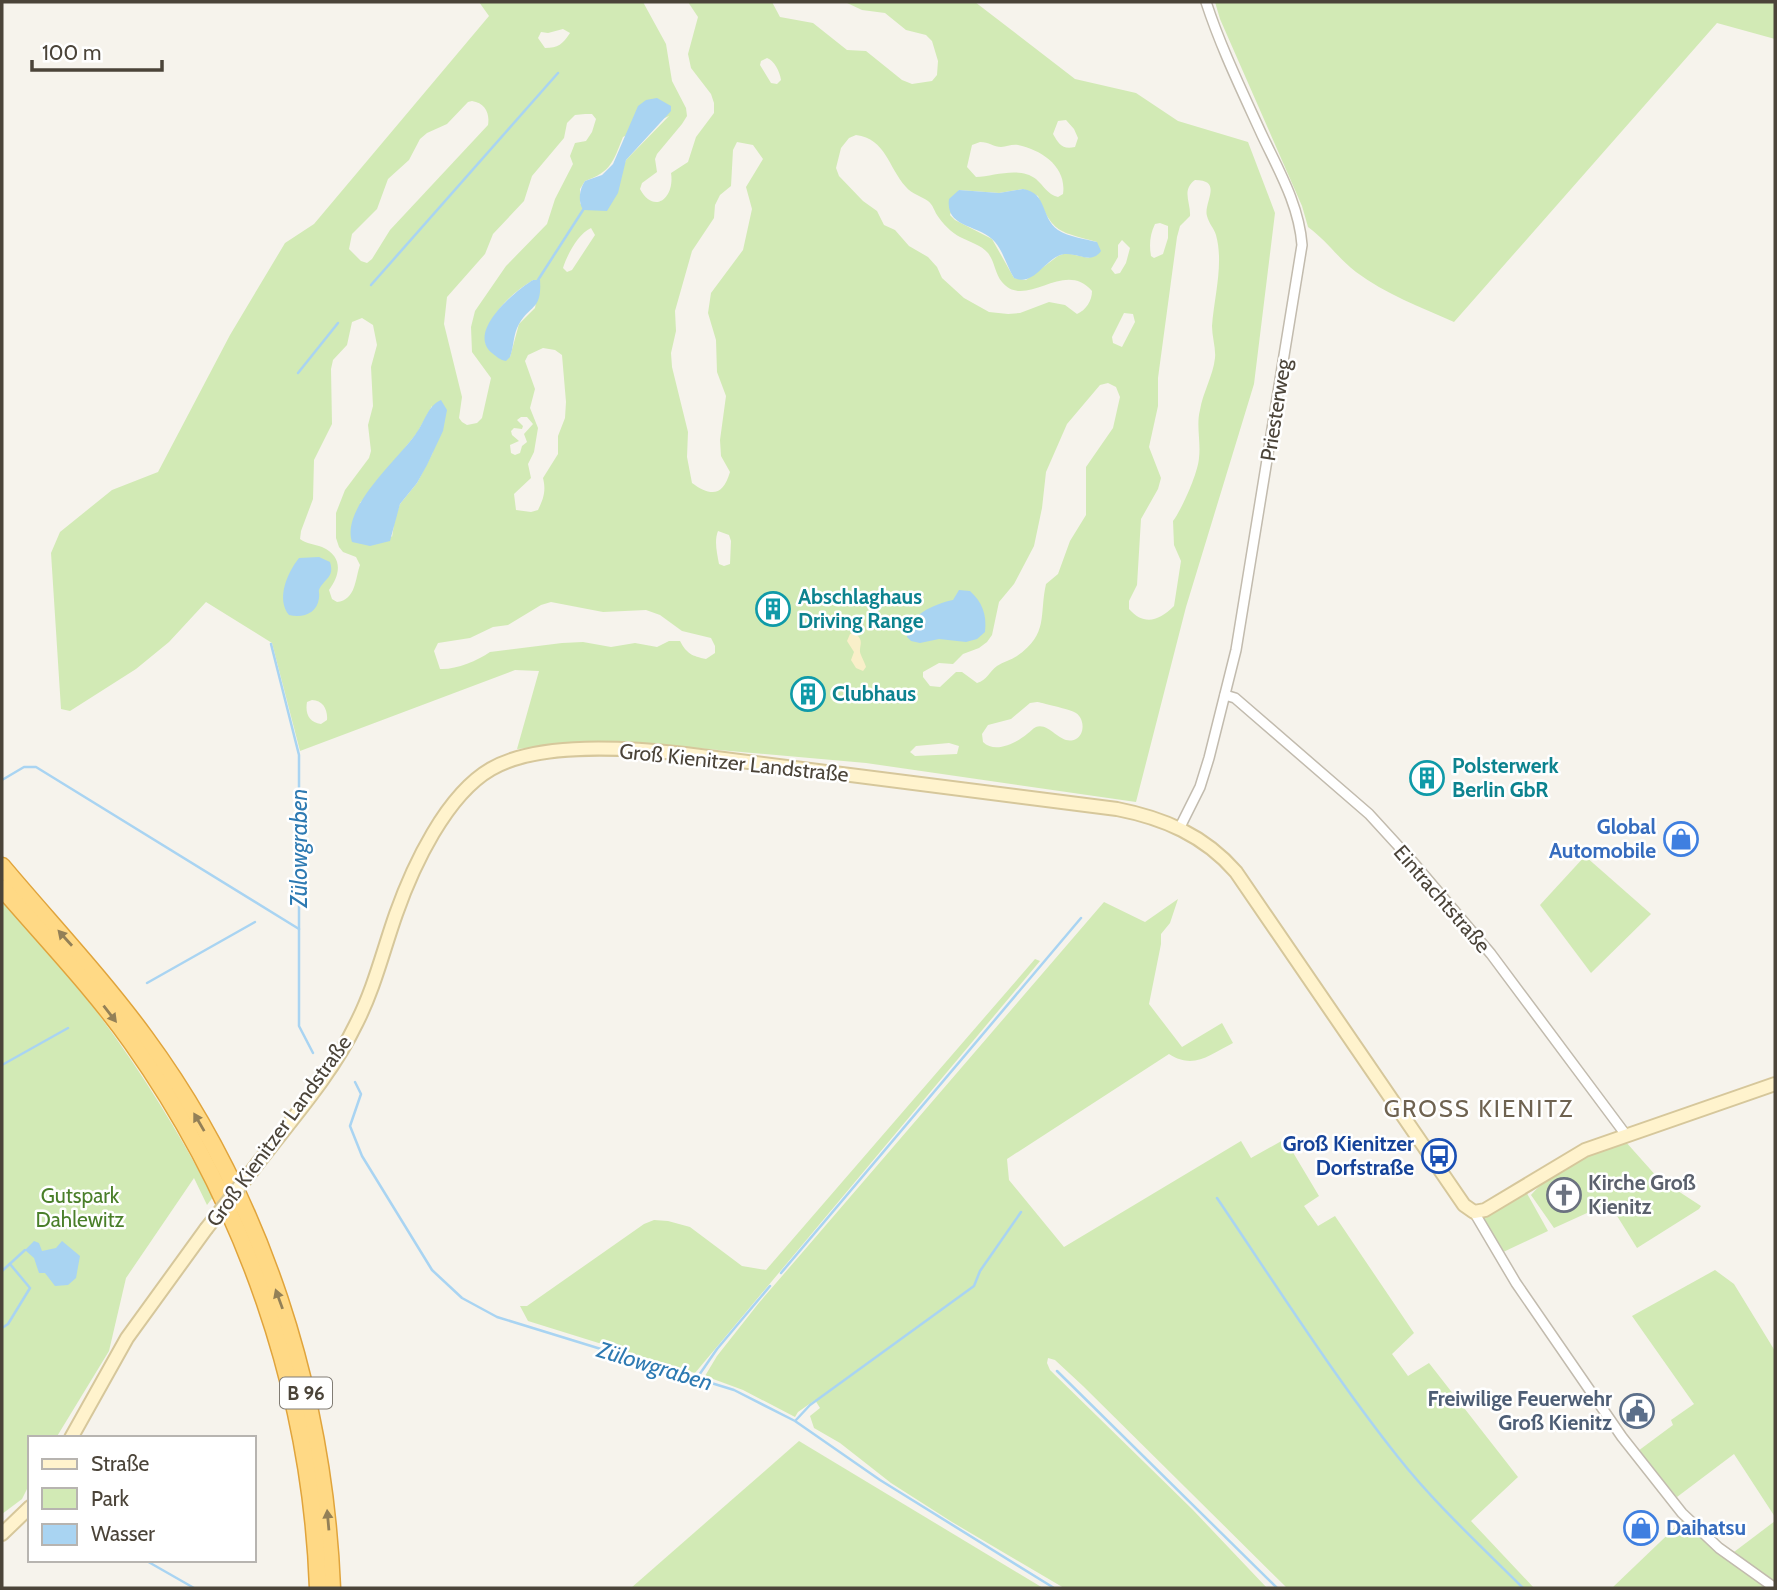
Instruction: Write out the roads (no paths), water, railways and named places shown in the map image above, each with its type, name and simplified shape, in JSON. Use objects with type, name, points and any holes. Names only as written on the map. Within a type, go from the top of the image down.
[{"type":"highway","name":"B 96","points":[[2,866],[93,971],[146,1039],[197,1118],[242,1206],[288,1324],[302,1374],[317,1442],[327,1508],[332,1588]]},
{"type":"highway","name":"B 96","points":[[2,888],[72,968],[130,1041],[185,1126],[232,1218],[275,1330],[288,1379],[312,1507],[318,1588]]},
{"type":"main road","name":"Groß Kienitzer Landstraße","points":[[72,1436],[127,1338],[206,1229],[323,1078],[349,1039],[374,981],[403,894],[430,842],[447,813],[466,789],[502,763],[552,751],[664,752],[1082,804],[1143,814],[1180,827]]},
{"type":"main road","points":[[1180,827],[1216,853],[1236,872],[1464,1205],[1474,1212],[1485,1210],[1585,1150],[1775,1084]]},
{"type":"main road","points":[[2,1534],[28,1509]]},
{"type":"street","name":"Priesterweg","points":[[1180,827],[1200,787],[1241,628],[1302,245],[1301,228],[1288,190],[1224,50],[1206,2]]},
{"type":"street","name":"Eintrachtstraße","points":[[1225,695],[1235,698],[1369,814],[1491,954],[1626,1135]]},
{"type":"street","points":[[1474,1212],[1516,1283],[1622,1437],[1688,1520],[1719,1548],[1775,1588]]},
{"type":"water","points":[[657,98],[671,106],[671,111],[626,160],[618,193],[607,211],[583,210],[580,196],[585,181],[602,175],[613,164],[638,106],[646,100]]},
{"type":"water","points":[[1023,189],[1036,195],[1048,219],[1058,230],[1097,242],[1101,251],[1087,258],[1070,254],[1058,256],[1032,276],[1021,280],[1014,278],[1001,251],[989,236],[958,221],[949,209],[949,199],[959,190],[999,193]]},
{"type":"water","points":[[533,280],[540,280],[539,297],[517,328],[510,357],[506,361],[502,360],[492,353],[486,344],[485,334],[505,302]]},
{"type":"water","points":[[441,400],[447,410],[443,431],[417,483],[400,504],[390,541],[370,546],[352,542],[351,529],[362,500],[415,435],[432,406]]},
{"type":"water","points":[[319,557],[330,562],[331,570],[330,576],[319,589],[318,603],[309,614],[289,615],[285,609],[283,594],[291,571],[299,558]]},
{"type":"water","points":[[959,590],[970,591],[981,604],[985,632],[977,639],[966,642],[939,639],[920,643],[907,637],[908,629],[917,617],[938,604],[953,600]]},
{"type":"water","points":[[34,1241],[39,1243],[42,1251],[56,1248],[62,1241],[80,1256],[76,1278],[68,1285],[55,1286],[45,1273],[39,1273],[34,1258],[25,1250]]},
{"type":"waterway","points":[[371,285],[558,73]]},
{"type":"waterway","points":[[538,280],[583,210]]},
{"type":"waterway","points":[[298,373],[338,323]]},
{"type":"waterway","name":"Zülowgraben","points":[[271,644],[299,755],[299,1026],[313,1053]]},
{"type":"waterway","points":[[2,780],[24,767],[36,767],[299,929]]},
{"type":"waterway","points":[[781,1273],[1081,918]]},
{"type":"waterway","points":[[147,983],[255,922]]},
{"type":"waterway","points":[[2,1065],[68,1028]]},
{"type":"waterway","name":"Zülowgraben","points":[[355,1082],[361,1094],[350,1126],[362,1156],[432,1270],[462,1298],[497,1317],[734,1390],[795,1421],[880,1480],[1054,1588]]},
{"type":"waterway","points":[[1217,1198],[1328,1362],[1398,1457],[1443,1508],[1523,1588]]},
{"type":"waterway","points":[[796,1420],[810,1405],[974,1286],[980,1271],[1021,1212]]},
{"type":"waterway","points":[[2,1271],[25,1250]]},
{"type":"waterway","points":[[2,1328],[8,1324],[30,1288],[10,1264]]},
{"type":"waterway","points":[[697,1378],[717,1349],[770,1286]]},
{"type":"waterway","points":[[1057,1371],[1277,1588]]},
{"type":"waterway","points":[[148,1562],[194,1588]]},
{"type":"place","name":"Abschlaghaus Driving Range","points":[[773,609]]},
{"type":"place","name":"Clubhaus","points":[[808,694]]},
{"type":"place","name":"Polsterwerk Berlin GbR","points":[[1427,778]]},
{"type":"place","name":"Global Automobile","points":[[1681,839]]},
{"type":"place","name":"Groß Kienitzer Dorfstraße","points":[[1439,1156]]},
{"type":"place","name":"Kirche Groß Kienitz","points":[[1564,1195]]},
{"type":"place","name":"Freiwilige Feuerwehr Groß Kienitz","points":[[1637,1411]]},
{"type":"place","name":"Daihatsu","points":[[1641,1528]]},
{"type":"district","name":"GROSS KIENITZ","points":[[1479,1109]]},
{"type":"park label","name":"Gutspark Dahlewitz","points":[[80,1208]]}]
